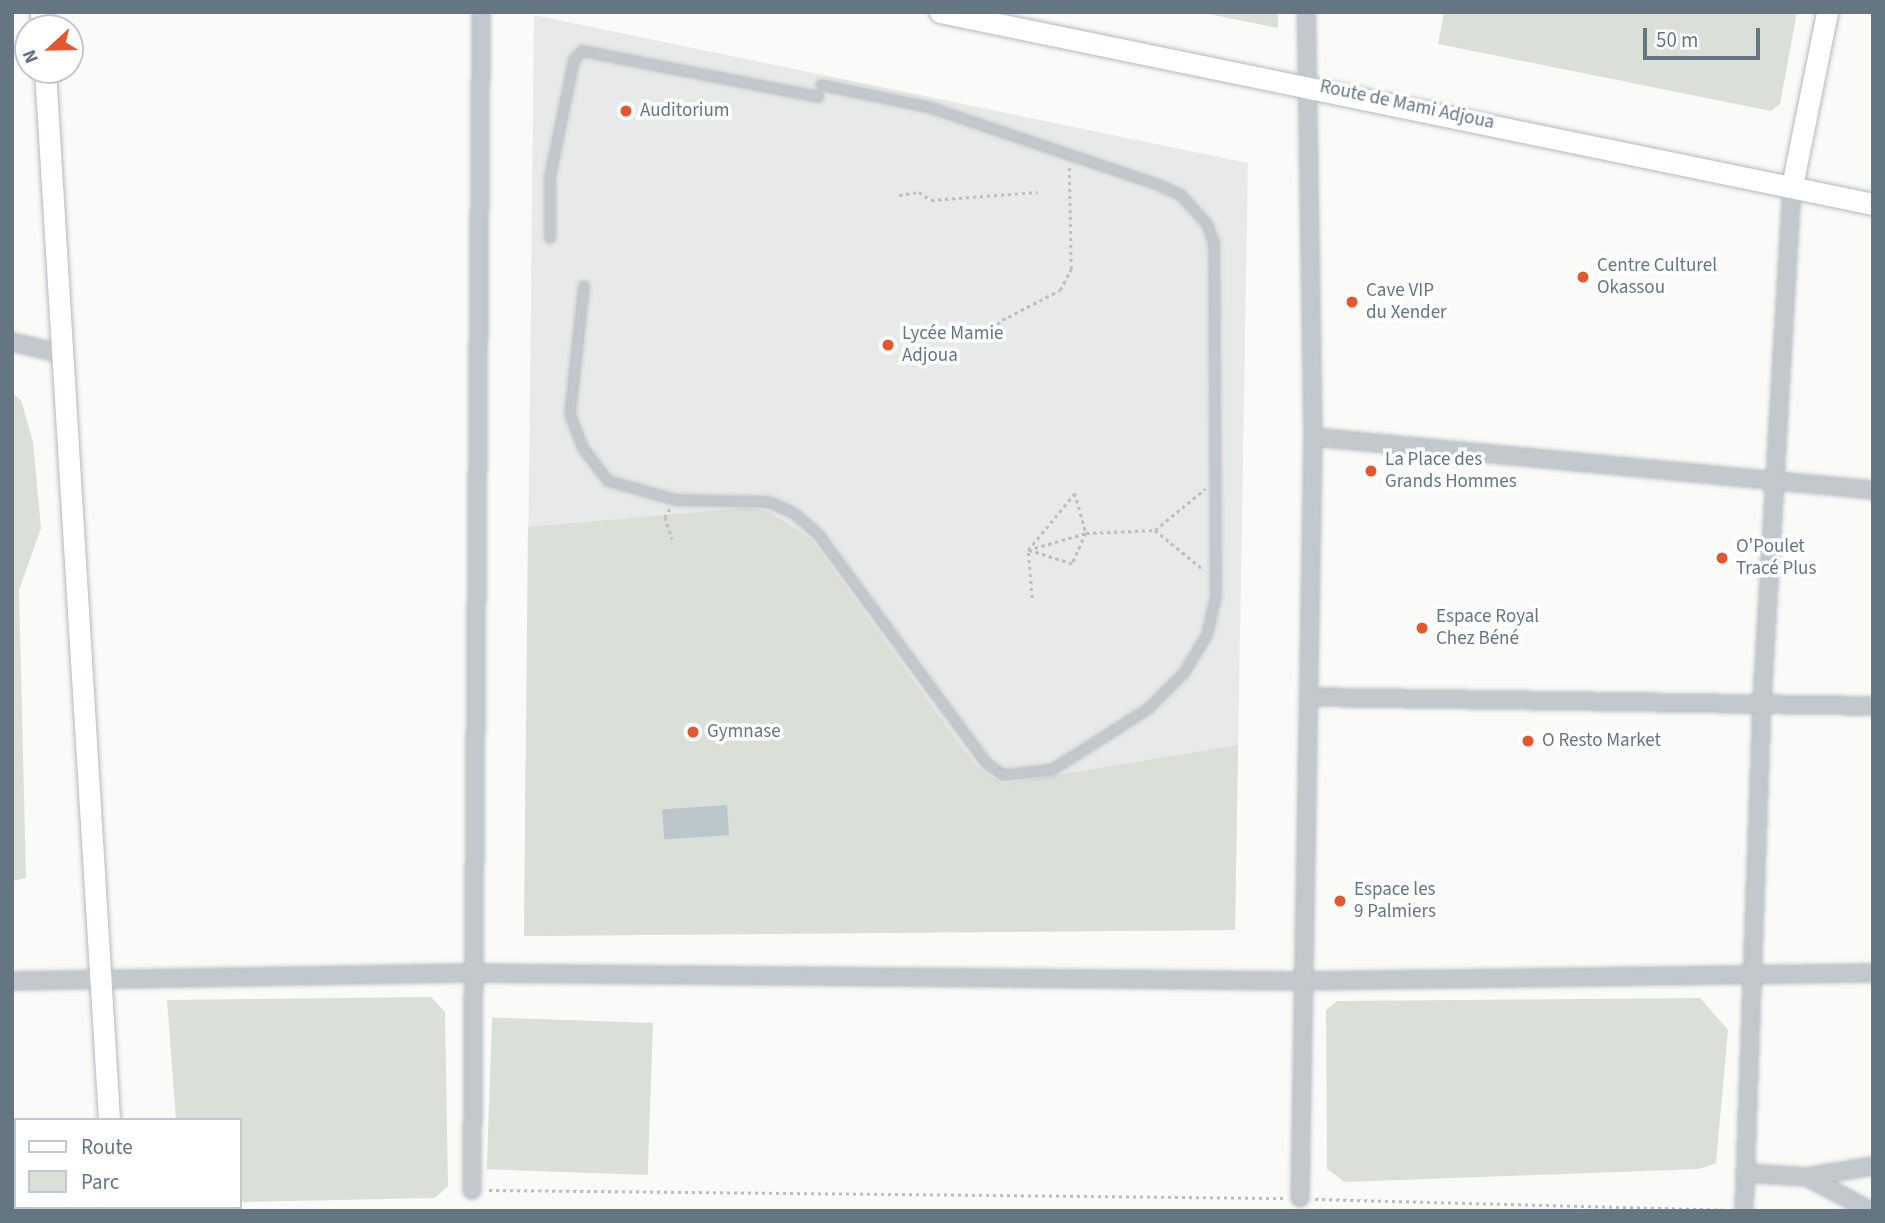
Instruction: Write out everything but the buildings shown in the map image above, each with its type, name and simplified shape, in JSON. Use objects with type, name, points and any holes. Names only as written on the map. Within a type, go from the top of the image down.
[{"type":"street","points":[[472,1190],[469,973],[481,12]]},
{"type":"street","name":"Route de Mami Adjoua","points":[[940,12],[1305,83],[1873,204]]},
{"type":"street","points":[[1300,1198],[1298,981],[1308,696],[1313,437],[1305,83],[1306,12]]},
{"type":"street","points":[[1744,1210],[1757,974],[1762,701],[1792,186],[1827,12]]},
{"type":"street","points":[[46,84],[109,1118]]},
{"type":"street","points":[[12,342],[62,354]]},
{"type":"street","points":[[1313,437],[1873,490]]},
{"type":"street","points":[[1308,696],[1762,701],[1873,706]]},
{"type":"street","points":[[12,981],[469,973],[1298,981],[1873,973]]},
{"type":"street","points":[[1746,1173],[1807,1177],[1873,1166]]},
{"type":"street","points":[[1807,1177],[1871,1211]]},
{"type":"lane","points":[[550,238],[550,177],[574,60],[582,51],[819,97]]},
{"type":"lane","points":[[584,286],[570,414],[583,448],[608,481],[676,500],[769,502],[794,513],[818,534],[986,763],[1003,775],[1052,769],[1148,709],[1184,673],[1207,635],[1215,579],[1214,243],[1207,224],[1181,195],[928,107],[821,85]]},
{"type":"path","points":[[982,339],[1002,320],[1060,290],[1071,270],[1069,156]]},
{"type":"path","points":[[899,195],[919,192],[931,200],[1038,192]]},
{"type":"path","points":[[1028,550],[1086,533],[1155,530],[1215,481]]},
{"type":"path","points":[[1028,550],[1072,564],[1086,533],[1074,492],[1028,550],[1032,598]]},
{"type":"path","points":[[672,540],[665,517],[676,500]]},
{"type":"path","points":[[1155,530],[1215,579]]},
{"type":"path","points":[[472,1190],[1300,1198],[1744,1210]]},
{"type":"shaded area","name":"Lycée Mamie Adjoua","points":[[534,15],[1248,163],[1235,930],[524,936]]},
{"type":"shaded area","points":[[727,805],[729,835],[664,839],[662,810]]},
{"type":"green space","points":[[1199,12],[1278,12],[1278,28]]},
{"type":"green space","points":[[1444,12],[1797,12],[1780,104],[1771,111],[1438,44]]},
{"type":"green space","points":[[12,393],[21,400],[33,442],[41,528],[19,590],[26,878],[12,881]]},
{"type":"green space","points":[[746,508],[768,511],[811,539],[960,745],[979,769],[1002,784],[1238,745],[1235,930],[524,936],[528,527]]},
{"type":"green space","points":[[431,997],[445,1012],[448,1186],[435,1198],[242,1202],[242,1118],[176,1118],[167,1000]]},
{"type":"green space","points":[[1700,998],[1728,1030],[1716,1163],[1699,1169],[1345,1182],[1327,1169],[1326,1010],[1337,1001]]},
{"type":"green space","points":[[492,1017],[653,1023],[648,1175],[487,1169]]},
{"type":"place","name":"Auditorium","points":[[626,111]]},
{"type":"place","name":"Centre Culturel Okassou","points":[[1583,277]]},
{"type":"place","name":"Cave VIP du Xender","points":[[1352,302]]},
{"type":"place","name":"Lycée Mamie Adjoua","points":[[888,345]]},
{"type":"place","name":"La Place des Grands Hommes","points":[[1371,471]]},
{"type":"place","name":"O'Poulet Tracé Plus","points":[[1722,558]]},
{"type":"place","name":"Espace Royal Chez Béné","points":[[1422,628]]},
{"type":"place","name":"Gymnase","points":[[693,732]]},
{"type":"place","name":"O Resto Market","points":[[1528,741]]},
{"type":"place","name":"Espace les 9 Palmiers","points":[[1340,901]]}]
